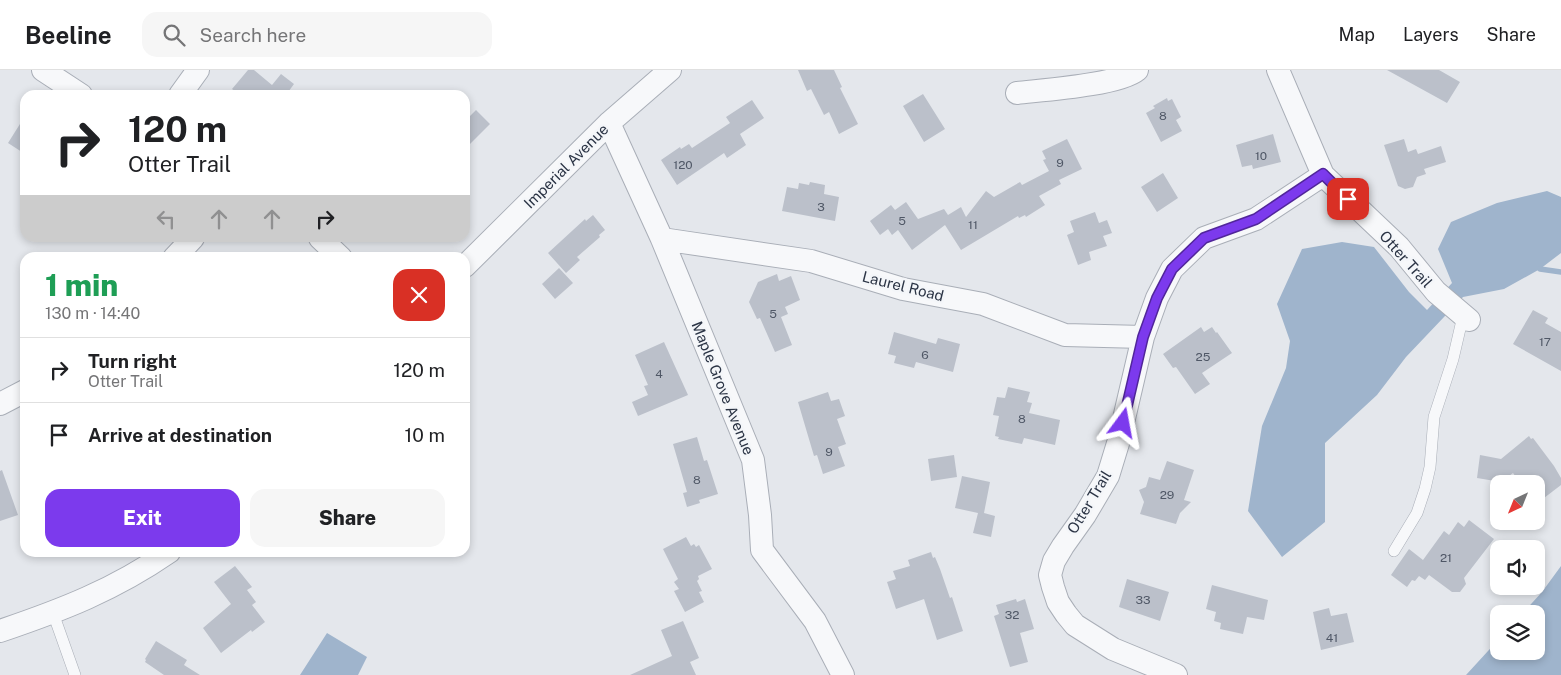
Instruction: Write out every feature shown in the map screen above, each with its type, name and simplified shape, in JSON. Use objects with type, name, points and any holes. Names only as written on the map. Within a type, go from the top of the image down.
[{"type":"street","points":[[43,70],[73,90]]},
{"type":"street","points":[[184,90],[198,70]]},
{"type":"street","name":"Imperial Avenue","points":[[470,261],[609,123],[670,70]]},
{"type":"street","points":[[1017,93],[1084,85],[1131,75],[1137,70]]},
{"type":"street","name":"Otter Trail","points":[[1278,70],[1323,174],[1399,248],[1436,292],[1466,318]]},
{"type":"street","name":"Maple Grove Avenue","points":[[609,123],[662,239],[753,460],[762,550],[815,620],[843,675]]},
{"type":"street","name":"Otter Trail","points":[[1174,675],[1113,648],[1075,625],[1058,602],[1050,575],[1054,561],[1108,476],[1120,440],[1143,337],[1157,298],[1172,269],[1204,238],[1256,219],[1323,174]]},
{"type":"street","name":"Laurel Road","points":[[662,239],[811,261],[903,288],[982,304],[1065,335],[1143,337]]},
{"type":"street","points":[[180,252],[189,242]]},
{"type":"street","points":[[324,242],[335,252]]},
{"type":"street","points":[[0,404],[20,394]]},
{"type":"street","points":[[0,631],[91,598],[121,583],[161,557]]},
{"type":"lane","points":[[1394,550],[1417,513],[1425,489],[1430,467],[1434,416],[1466,318]]},
{"type":"lane","points":[[53,613],[75,675]]},
{"type":"water","points":[[1547,191],[1561,197],[1561,253],[1540,269],[1504,289],[1463,297],[1406,357],[1377,395],[1325,443],[1325,522],[1282,557],[1248,511],[1262,426],[1286,368],[1290,341],[1277,304],[1302,249],[1342,242],[1374,247],[1409,292],[1427,310],[1452,283],[1438,249],[1451,222],[1497,203]]},
{"type":"water","points":[[1561,566],[1561,675],[1466,675],[1490,649],[1490,660],[1545,660],[1545,605],[1530,605],[1539,595],[1545,595],[1545,588]]},
{"type":"water","points":[[327,633],[367,657],[358,675],[300,675]]},
{"type":"building","points":[[248,70],[254,70],[272,85],[281,74],[294,84],[290,90],[232,89]]},
{"type":"building","points":[[798,70],[834,70],[842,87],[840,88],[858,124],[839,134],[829,112],[824,115],[811,89],[807,91]]},
{"type":"building","points":[[1387,70],[1439,70],[1460,82],[1447,103]]},
{"type":"building","points":[[923,94],[945,129],[924,142],[903,106]]},
{"type":"building","points":[[1167,98],[1168,101],[1172,99],[1181,117],[1176,120],[1182,131],[1161,142],[1146,113],[1155,108],[1153,106]]},
{"type":"building","points":[[752,100],[764,118],[740,134],[746,145],[727,158],[724,153],[677,185],[661,160],[680,147],[681,149],[689,144],[692,148],[730,123],[726,117]]},
{"type":"building","points":[[476,110],[490,124],[470,144],[470,116]]},
{"type":"building","points":[[20,124],[20,151],[8,143]]},
{"type":"building","points":[[1273,134],[1281,162],[1253,169],[1252,165],[1242,167],[1236,145]]},
{"type":"building","points":[[1067,139],[1082,169],[1059,180],[1061,184],[1039,196],[1045,205],[1026,217],[1025,215],[1019,218],[1018,216],[961,250],[945,225],[912,250],[898,230],[892,235],[888,229],[880,235],[870,221],[891,205],[895,210],[906,202],[918,219],[944,209],[948,215],[961,207],[966,217],[986,191],[994,197],[1020,182],[1022,185],[1049,171],[1043,160],[1046,159],[1042,151]]},
{"type":"building","points":[[1404,139],[1408,152],[1416,149],[1418,154],[1441,146],[1446,162],[1424,169],[1426,174],[1417,177],[1413,187],[1405,189],[1398,186],[1384,145]]},
{"type":"building","points":[[1163,173],[1178,198],[1157,212],[1141,187]]},
{"type":"building","points":[[810,182],[825,185],[824,194],[839,197],[835,221],[782,211],[787,187],[798,189],[799,183],[809,185]]},
{"type":"building","points":[[1095,212],[1099,223],[1107,220],[1112,233],[1103,236],[1107,246],[1089,252],[1091,260],[1078,265],[1067,235],[1074,232],[1070,221]]},
{"type":"building","points":[[593,215],[605,230],[599,235],[600,237],[577,257],[580,260],[566,273],[548,253],[585,219],[586,221]]},
{"type":"building","points":[[559,268],[573,283],[555,299],[542,284]]},
{"type":"building","points":[[777,274],[779,281],[791,276],[800,300],[785,307],[788,314],[781,317],[792,345],[775,352],[760,318],[757,319],[749,302],[758,282]]},
{"type":"building","points":[[1533,310],[1548,318],[1545,323],[1561,332],[1561,371],[1513,344]]},
{"type":"building","points":[[1201,327],[1204,332],[1212,327],[1232,353],[1202,373],[1210,384],[1195,394],[1176,367],[1173,368],[1163,354]]},
{"type":"building","points":[[894,332],[936,344],[938,338],[960,344],[953,372],[916,362],[914,368],[894,363],[896,356],[888,354]]},
{"type":"building","points":[[664,342],[688,395],[638,416],[632,402],[648,395],[644,386],[648,385],[635,355]]},
{"type":"building","points":[[1008,387],[1030,392],[1027,402],[1032,403],[1029,413],[1060,420],[1055,445],[1024,438],[1022,444],[998,439],[999,437],[995,436],[999,416],[993,415],[997,397],[1005,398]]},
{"type":"building","points":[[828,392],[831,401],[839,399],[845,416],[837,419],[846,444],[838,447],[845,466],[823,474],[817,455],[814,456],[798,402]]},
{"type":"building","points":[[1529,436],[1531,439],[1533,438],[1554,466],[1561,478],[1561,485],[1545,497],[1545,475],[1514,475],[1513,473],[1510,475],[1490,475],[1490,480],[1477,478],[1480,455],[1501,459]]},
{"type":"building","points":[[697,437],[704,461],[707,460],[718,494],[699,500],[700,503],[687,507],[683,493],[687,492],[673,444]]},
{"type":"building","points":[[954,455],[957,477],[931,481],[928,459]]},
{"type":"building","points":[[1167,461],[1194,470],[1184,500],[1191,502],[1180,513],[1176,524],[1140,514],[1144,502],[1139,490],[1146,487],[1149,477],[1160,480]]},
{"type":"building","points":[[2,470],[18,515],[0,521],[0,471]]},
{"type":"building","points":[[962,476],[990,482],[984,513],[995,516],[991,537],[973,533],[978,513],[955,508]]},
{"type":"building","points":[[1469,520],[1494,539],[1490,540],[1490,544],[1464,578],[1466,584],[1460,592],[1452,592],[1429,575],[1425,580],[1419,576],[1415,581],[1412,580],[1407,587],[1391,575],[1409,549],[1423,560],[1444,531],[1449,535],[1458,522],[1464,527]]},
{"type":"building","points":[[686,537],[691,546],[694,544],[696,547],[699,545],[712,569],[698,576],[699,579],[697,581],[702,591],[699,592],[704,602],[685,612],[674,591],[679,589],[674,582],[678,579],[663,549]]},
{"type":"building","points":[[931,552],[940,569],[950,598],[952,597],[963,631],[937,640],[924,599],[896,609],[887,582],[896,579],[893,571],[910,566],[908,560]]},
{"type":"building","points":[[235,566],[252,587],[247,590],[256,602],[252,605],[265,622],[252,632],[251,630],[221,653],[203,628],[231,604],[214,582]]},
{"type":"building","points":[[1127,579],[1169,592],[1160,621],[1119,607]]},
{"type":"building","points":[[1212,585],[1268,600],[1264,620],[1247,617],[1243,634],[1220,629],[1221,623],[1214,621],[1216,612],[1206,609]]},
{"type":"building","points":[[1016,599],[1017,602],[1025,599],[1034,629],[1020,633],[1028,662],[1010,667],[994,616],[999,614],[996,605]]},
{"type":"building","points":[[1329,608],[1331,616],[1347,613],[1354,642],[1321,650],[1313,612]]},
{"type":"building","points":[[683,621],[699,658],[690,662],[696,675],[630,675],[672,656],[661,630]]},
{"type":"building","points":[[156,641],[187,660],[184,665],[200,675],[164,675],[145,662]]},
{"type":"waterway","points":[[1540,269],[1561,272]]},
{"type":"route","points":[[1123,423],[1143,337],[1157,298],[1172,269],[1204,238],[1256,219],[1323,174],[1348,199]]}]
